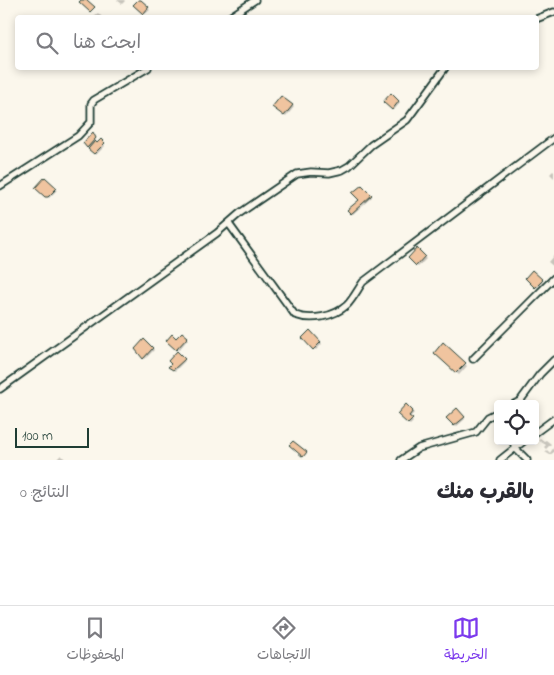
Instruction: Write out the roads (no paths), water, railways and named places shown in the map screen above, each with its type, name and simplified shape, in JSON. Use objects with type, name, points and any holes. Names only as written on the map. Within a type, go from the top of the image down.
[{"type":"street","points":[[232,15],[255,0]]},
{"type":"street","points":[[539,18],[554,12]]},
{"type":"street","points":[[0,186],[78,136],[91,122],[91,104],[94,100],[145,70]]},
{"type":"street","points":[[0,389],[229,224],[240,213],[297,174],[342,170],[349,166],[378,140],[407,120],[444,70]]},
{"type":"street","points":[[229,224],[295,315],[309,319],[326,315],[341,310],[349,303],[363,282],[554,138]]},
{"type":"street","points":[[473,359],[554,278]]},
{"type":"street","points":[[520,400],[540,374],[554,360]]},
{"type":"street","points":[[402,460],[419,448],[476,432],[488,417],[494,414]]},
{"type":"street","points":[[539,430],[554,419]]},
{"type":"street","points":[[514,445],[527,460]]},
{"type":"street","points":[[500,460],[519,445]]}]
